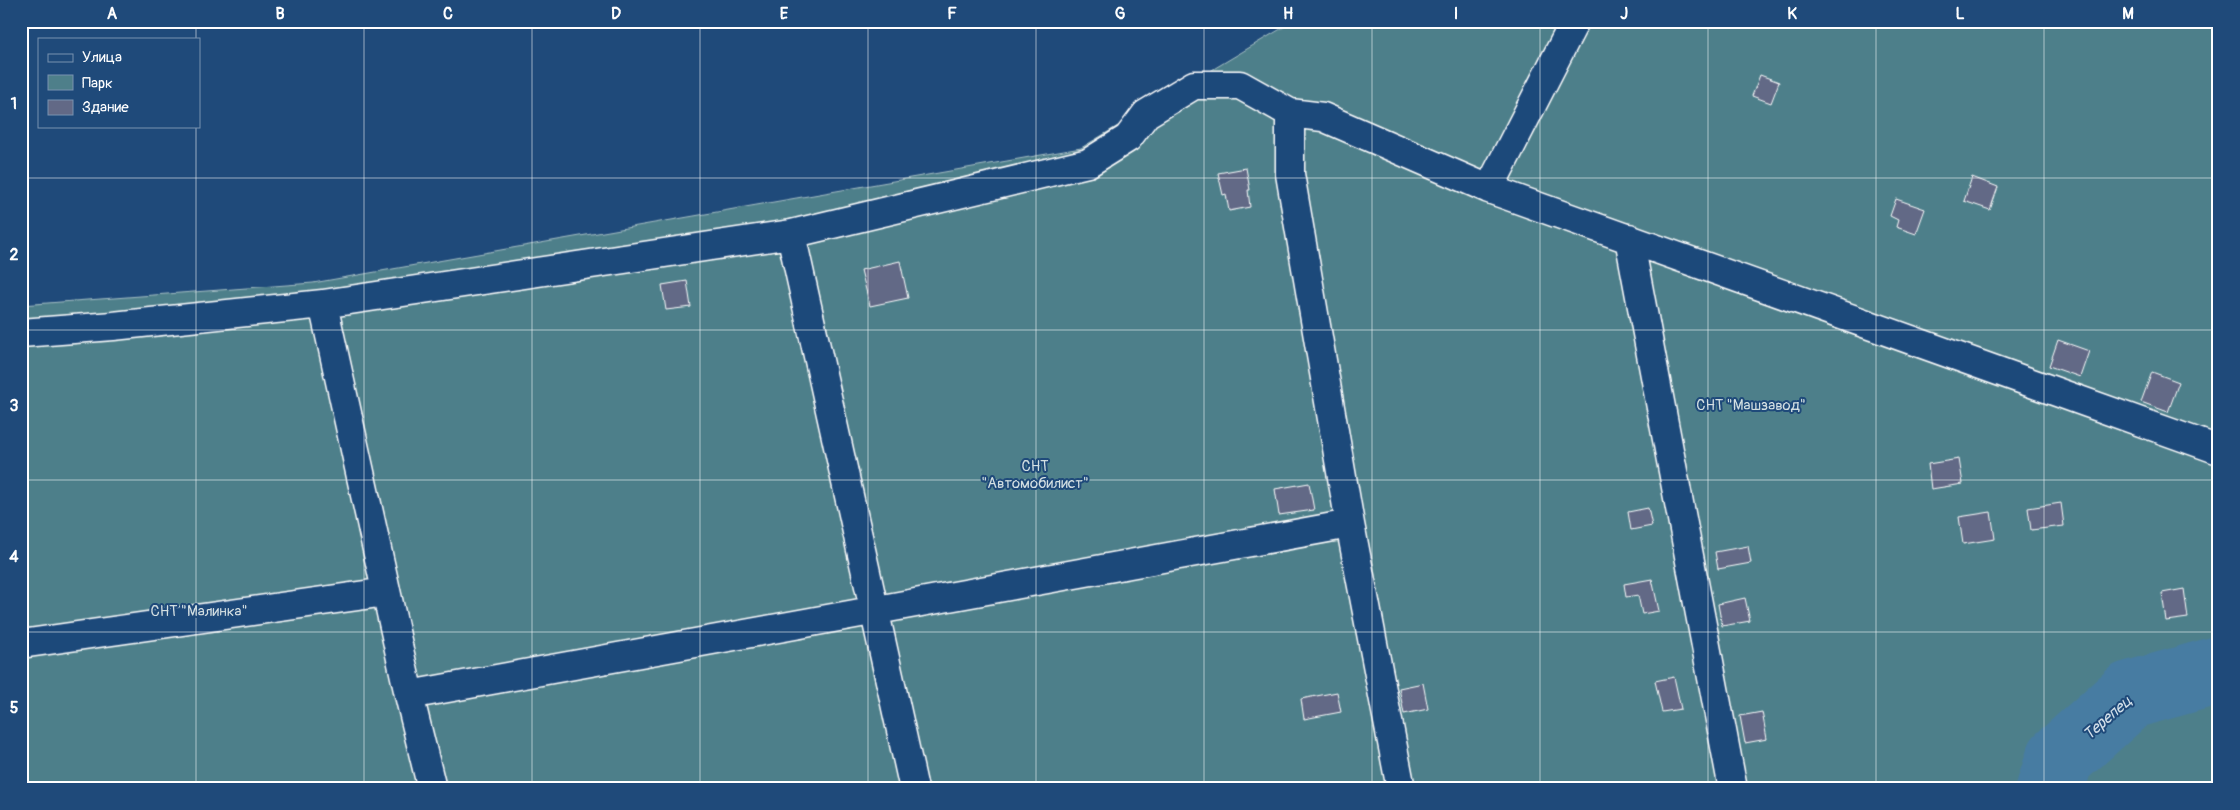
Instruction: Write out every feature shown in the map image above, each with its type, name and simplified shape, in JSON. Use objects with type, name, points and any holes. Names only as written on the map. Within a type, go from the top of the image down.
[{"type":"lane","points":[[1489,189],[1575,21]]},
{"type":"lane","points":[[21,333],[113,326],[323,304],[791,234],[1088,163],[1128,138],[1146,114],[1194,85],[1240,85],[1290,113],[1322,117],[1489,189],[2219,450]]},
{"type":"lane","points":[[1290,113],[1290,174],[1350,524],[1401,789]]},
{"type":"lane","points":[[791,234],[914,789]]},
{"type":"lane","points":[[1629,238],[1733,789]]},
{"type":"lane","points":[[323,304],[409,695],[432,789]]},
{"type":"lane","points":[[409,695],[1350,524]]},
{"type":"lane","points":[[21,644],[386,592]]},
{"type":"green space","points":[[1294,21],[2219,21],[2219,789],[21,789],[21,305],[313,283],[1081,148]]},
{"type":"building","points":[[1760,75],[1779,82],[1771,103],[1752,96]]},
{"type":"building","points":[[1246,168],[1250,190],[1248,190],[1250,207],[1229,211],[1226,194],[1223,195],[1218,173]]},
{"type":"building","points":[[1972,177],[1998,187],[1990,210],[1964,201]]},
{"type":"building","points":[[1896,199],[1925,209],[1916,234],[1896,227],[1898,220],[1890,216]]},
{"type":"building","points":[[900,261],[908,298],[870,306],[861,270]]},
{"type":"building","points":[[687,281],[691,307],[666,310],[662,285]]},
{"type":"building","points":[[2058,340],[2089,351],[2080,377],[2049,366]]},
{"type":"building","points":[[2152,372],[2179,382],[2168,412],[2141,402]]},
{"type":"building","points":[[1959,459],[1963,484],[1931,489],[1928,464]]},
{"type":"building","points":[[1309,483],[1314,510],[1279,515],[1275,489]]},
{"type":"building","points":[[2061,503],[2064,526],[2031,530],[2028,508]]},
{"type":"building","points":[[1648,508],[1652,526],[1631,530],[1628,512]]},
{"type":"building","points":[[1991,512],[1995,539],[1963,544],[1959,517]]},
{"type":"building","points":[[1748,546],[1751,563],[1718,569],[1715,552]]},
{"type":"building","points":[[1652,579],[1659,611],[1642,614],[1638,595],[1626,597],[1624,584]]},
{"type":"building","points":[[2184,589],[2188,618],[2166,621],[2162,593]]},
{"type":"building","points":[[1745,598],[1750,621],[1722,626],[1718,604]]},
{"type":"building","points":[[1674,677],[1681,709],[1662,712],[1655,681]]},
{"type":"building","points":[[1423,683],[1428,709],[1404,714],[1399,688]]},
{"type":"building","points":[[1337,692],[1341,712],[1304,719],[1301,699]]},
{"type":"building","points":[[1762,712],[1767,739],[1745,743],[1740,716]]},
{"type":"waterway","name":"Терепец","points":[[2050,789],[2060,758],[2130,695],[2219,670]]},
{"type":"park label","name":"СНТ \"Машзавод\"","points":[[1751,405]]},
{"type":"park label","name":"СНТ \"Автомобилист\"","points":[[1035,474]]},
{"type":"park label","name":"СНТ \"Малинка\"","points":[[199,611]]}]
